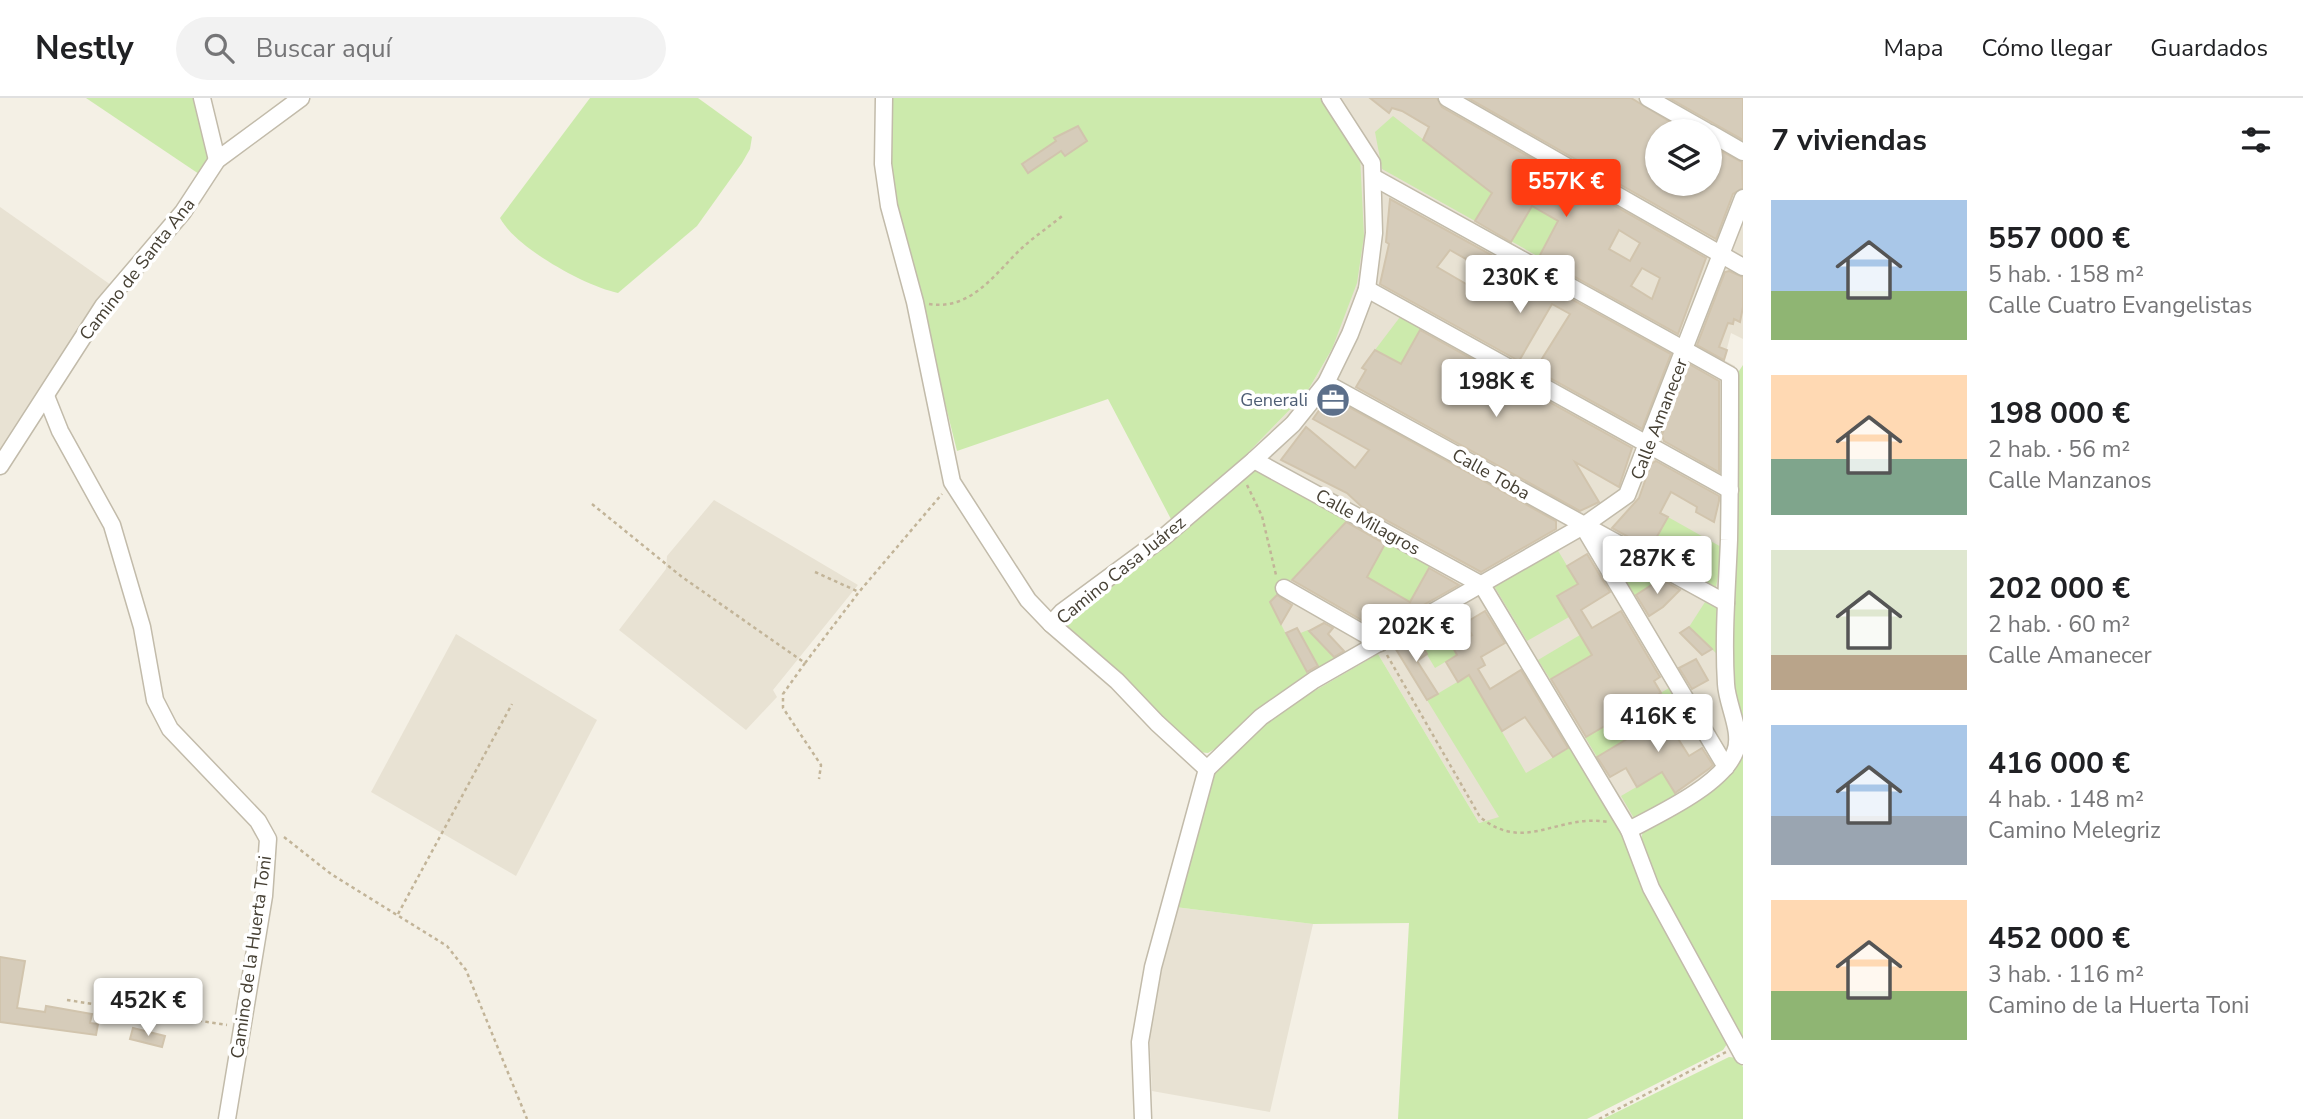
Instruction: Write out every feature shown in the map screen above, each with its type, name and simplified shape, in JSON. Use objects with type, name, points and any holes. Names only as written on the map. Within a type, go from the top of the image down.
[{"type":"street","points":[[202,98],[217,160]]},
{"type":"street","name":"Camino de Santa Ana","points":[[0,466],[103,306],[183,212],[217,160],[301,98]]},
{"type":"street","points":[[884,98],[883,164],[889,206],[915,302],[952,482],[1028,600],[1051,624]]},
{"type":"street","points":[[1330,98],[1372,170],[1730,375],[1730,490],[1723,637],[1726,692],[1736,728],[1737,750],[1726,767],[1695,793],[1629,830]]},
{"type":"street","points":[[1447,98],[1743,267]]},
{"type":"street","points":[[1648,98],[1685,119]]},
{"type":"street","points":[[1722,140],[1743,152]]},
{"type":"street","name":"Camino Casa Juárez","points":[[1207,769],[1117,681],[1051,624],[1062,612],[1165,536],[1254,460],[1293,424],[1326,383],[1350,334],[1367,289],[1374,233],[1372,170]]},
{"type":"street","name":"Calle Amanecer","points":[[1207,769],[1261,717],[1314,680],[1583,526],[1627,495],[1649,445],[1743,198]]},
{"type":"street","points":[[1367,289],[1730,490]]},
{"type":"street","name":"Calle Toba","points":[[1326,383],[1726,603]]},
{"type":"street","name":"Camino de la Huerta Toni","points":[[46,396],[60,431],[112,525],[142,626],[155,700],[165,719],[196,758],[222,781],[258,821],[268,839],[264,896],[227,1119]]},
{"type":"street","name":"Calle Milagros","points":[[1254,460],[1482,585]]},
{"type":"street","points":[[1583,526],[1726,767]]},
{"type":"street","points":[[1482,585],[1629,830],[1651,888],[1740,1051]]},
{"type":"street","points":[[1284,588],[1380,643]]},
{"type":"street","points":[[1143,1119],[1140,1042],[1151,979],[1207,769]]},
{"type":"path","points":[[915,302],[941,306],[965,298],[985,287],[1022,248],[1062,216]]},
{"type":"path","points":[[819,779],[821,765],[783,708],[783,695],[859,592],[952,482]]},
{"type":"path","points":[[1245,482],[1262,516],[1278,589],[1284,588]]},
{"type":"path","points":[[592,504],[682,577],[805,663]]},
{"type":"path","points":[[815,572],[859,592]]},
{"type":"path","points":[[1380,643],[1480,817],[1496,830],[1518,835],[1585,818],[1629,830]]},
{"type":"path","points":[[398,915],[512,704]]},
{"type":"path","points":[[258,821],[287,839],[331,874],[447,946],[466,970],[527,1119]]},
{"type":"path","points":[[67,1000],[242,1027]]},
{"type":"path","points":[[1599,1119],[1740,1051]]},
{"type":"shaded area","points":[[1325,98],[1743,98],[1743,339],[1731,333],[1724,360],[1735,366],[1739,754],[1650,823],[1546,807],[1479,823],[1378,654],[1313,690],[1270,602],[1348,520],[1239,462],[1307,392],[1332,349]]},
{"type":"shaded area","points":[[0,207],[111,285],[0,456]]},
{"type":"shaded area","points":[[714,500],[858,585],[773,690],[777,697],[746,730],[619,630],[666,569],[667,556]]},
{"type":"shaded area","points":[[456,634],[597,720],[516,876],[371,792]]},
{"type":"shaded area","points":[[1175,907],[1313,924],[1270,1112],[1152,1091],[1149,1031]]},
{"type":"green space","points":[[86,98],[198,98],[209,155],[202,176]]},
{"type":"green space","points":[[590,98],[698,98],[752,137],[750,149],[742,163],[697,226],[618,293],[588,283],[553,264],[508,230],[500,218]]},
{"type":"green space","points":[[888,98],[1325,98],[1360,156],[1364,236],[1357,283],[1332,349],[1307,392],[1239,462],[1172,521],[1108,399],[957,451],[891,187]]},
{"type":"green space","points":[[1393,116],[1492,193],[1475,221],[1382,169],[1375,132]]},
{"type":"green space","points":[[1532,206],[1558,221],[1539,257],[1511,241]]},
{"type":"green space","points":[[1400,317],[1421,328],[1401,364],[1375,350]]},
{"type":"green space","points":[[1743,365],[1743,1043],[1652,880],[1639,848],[1644,827],[1739,754],[1731,694],[1735,377]]},
{"type":"green space","points":[[1253,469],[1348,520],[1270,602],[1288,638],[1308,630],[1335,658],[1319,668],[1309,650],[1298,655],[1309,677],[1275,697],[1216,748],[1208,753],[1198,752],[1069,631],[1066,622],[1075,611]]},
{"type":"green space","points":[[1668,517],[1723,548],[1716,587],[1650,550]]},
{"type":"green space","points":[[1386,541],[1430,565],[1410,602],[1367,577]]},
{"type":"green space","points":[[1557,549],[1578,584],[1557,596],[1569,617],[1527,641],[1494,586]]},
{"type":"green space","points":[[1622,555],[1663,578],[1635,596],[1614,561]]},
{"type":"green space","points":[[1705,602],[1720,610],[1720,657],[1689,627]]},
{"type":"green space","points":[[1436,620],[1457,655],[1435,668],[1414,633]]},
{"type":"green space","points":[[1580,635],[1592,655],[1550,679],[1538,660]]},
{"type":"green space","points":[[1378,654],[1479,823],[1499,817],[1427,700],[1469,675],[1526,773],[1569,748],[1626,836],[1623,839],[1633,862],[1729,1041],[1723,1050],[1587,1119],[1398,1119],[1409,923],[1313,924],[1175,907],[1212,778],[1228,754],[1266,719]]},
{"type":"green space","points":[[1669,688],[1680,708],[1597,757],[1585,737]]},
{"type":"green space","points":[[1662,772],[1676,795],[1635,820],[1621,796]]},
{"type":"green space","points":[[1729,1057],[1738,1058],[1743,1067],[1743,1119],[1603,1119]]},
{"type":"building","points":[[1370,98],[1437,98],[1442,107],[1706,258],[1678,334],[1539,257],[1558,221],[1532,206],[1511,242],[1475,221],[1492,193],[1423,140],[1429,127],[1402,111],[1392,108],[1389,113]],"holes":[[[1619,230],[1640,243],[1630,261],[1609,249]],[[1642,268],[1660,278],[1652,299],[1631,286]]]},
{"type":"building","points":[[1468,98],[1631,98],[1665,119],[1645,119],[1645,196],[1722,196],[1722,151],[1742,162],[1743,188],[1733,194],[1716,239]]},
{"type":"building","points":[[1669,98],[1743,98],[1743,140],[1722,128],[1722,119],[1706,119]]},
{"type":"building","points":[[1078,126],[1087,141],[1065,156],[1061,151],[1028,173],[1022,164],[1056,141],[1054,138]]},
{"type":"building","points":[[1390,199],[1671,354],[1642,429],[1535,370],[1570,314],[1552,304],[1519,361],[1380,284],[1389,244],[1386,242]],"holes":[[[1450,250],[1496,276],[1485,295],[1437,267]]]},
{"type":"building","points":[[1725,272],[1743,277],[1743,307],[1740,322],[1734,319],[1733,324],[1728,323],[1719,347],[1727,350],[1724,360],[1697,345]]},
{"type":"building","points":[[1420,330],[1632,448],[1619,487],[1575,462],[1599,502],[1580,511],[1356,387],[1366,370],[1362,368],[1375,350],[1401,364]]},
{"type":"building","points":[[1689,364],[1719,381],[1719,472],[1664,441],[1662,435]]},
{"type":"building","points":[[1329,396],[1556,521],[1556,529],[1481,572],[1362,507],[1347,493],[1281,460],[1306,427],[1355,468],[1369,450],[1313,419]]},
{"type":"building","points":[[1656,461],[1719,496],[1719,501],[1714,522],[1696,512],[1697,507],[1671,492],[1660,513],[1668,517],[1650,549],[1612,528],[1639,498],[1651,464]]},
{"type":"building","points":[[1346,522],[1385,544],[1367,577],[1410,602],[1429,568],[1459,585],[1379,630],[1292,580]]},
{"type":"building","points":[[1694,548],[1705,554],[1694,573],[1683,567]]},
{"type":"building","points":[[1587,554],[1610,592],[1581,610],[1592,628],[1621,611],[1660,677],[1654,681],[1661,693],[1586,737],[1551,679],[1592,655],[1557,596],[1578,584],[1567,566]]},
{"type":"building","points":[[1661,579],[1680,590],[1663,607],[1649,616],[1636,595]]},
{"type":"building","points":[[1277,595],[1292,605],[1281,624],[1270,602]]},
{"type":"building","points":[[1485,611],[1505,643],[1481,657],[1485,665],[1478,669],[1490,689],[1521,670],[1568,748],[1553,757],[1525,717],[1502,731],[1469,675],[1458,682],[1446,662],[1457,655],[1452,646],[1472,635],[1465,623]]},
{"type":"building","points":[[1324,623],[1333,628],[1328,634],[1344,651],[1334,657],[1309,631]]},
{"type":"building","points":[[1689,627],[1712,649],[1702,655],[1680,633]]},
{"type":"building","points":[[1297,628],[1318,666],[1307,672],[1286,633]]},
{"type":"building","points":[[1415,634],[1427,654],[1417,661],[1438,694],[1427,700],[1394,646]]},
{"type":"building","points":[[1696,659],[1708,680],[1692,689],[1679,668]]},
{"type":"building","points":[[1679,708],[1691,728],[1677,737],[1689,756],[1702,748],[1713,765],[1710,768],[1675,793],[1662,772],[1637,787],[1626,768],[1610,777],[1597,757]]},
{"type":"building","points":[[0,957],[25,961],[17,1008],[45,1012],[46,1006],[92,1014],[90,1023],[98,1024],[96,1035],[0,1022]]},
{"type":"building","points":[[133,1028],[165,1036],[162,1047],[130,1039]]},
{"type":"place","name":"Generali","points":[[1333,400]]}]
